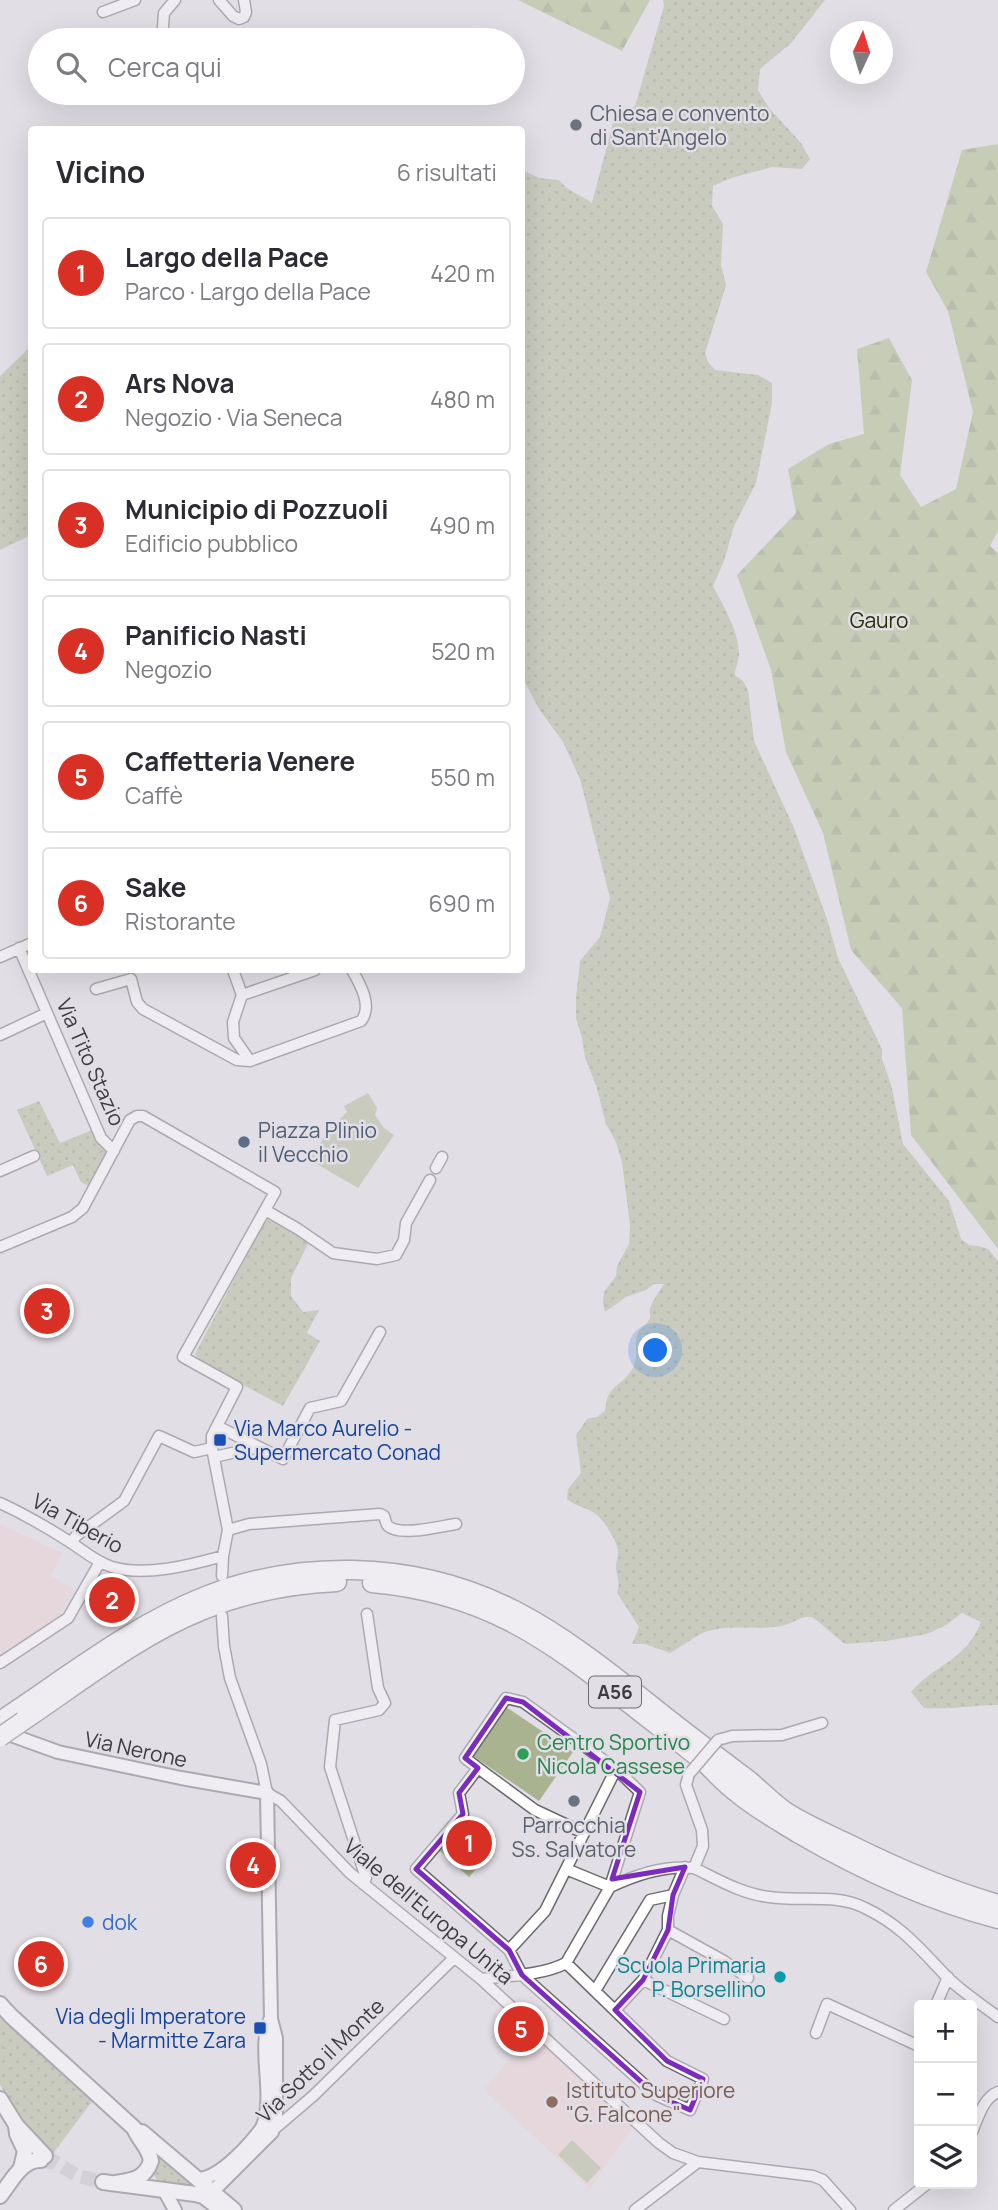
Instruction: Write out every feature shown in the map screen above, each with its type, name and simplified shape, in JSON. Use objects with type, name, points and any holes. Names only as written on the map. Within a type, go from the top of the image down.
[{"type":"highway","name":"A56","points":[[0,1737],[12,1718],[148,1624],[229,1587],[306,1571],[368,1570],[422,1577],[480,1594],[535,1619],[598,1663],[786,1812],[895,1867],[998,1904]]},
{"type":"highway","name":"A56","points":[[12,1718],[147,1639],[198,1612],[233,1599],[290,1586],[336,1582],[387,1584],[422,1590],[469,1603],[498,1615],[553,1645],[706,1765],[737,1793],[779,1822],[828,1850],[889,1880],[971,1912],[998,1919]]},
{"type":"main road","points":[[0,2004],[5,2014],[134,2128],[234,2210]]},
{"type":"main road","points":[[0,2099],[16,2125],[43,2158],[21,2168],[0,2196]]},
{"type":"main road","points":[[16,2125],[25,2151],[21,2168]]},
{"type":"main road","points":[[134,2128],[137,2137],[146,2145],[150,2154],[149,2168],[135,2180],[109,2182],[203,2196],[221,2210]]},
{"type":"street","points":[[103,12],[135,0]]},
{"type":"street","points":[[163,28],[164,13],[176,0]]},
{"type":"street","points":[[219,0],[233,16],[240,19],[246,12],[244,0]]},
{"type":"street","points":[[0,957],[28,945]]},
{"type":"street","name":"Via Tito Stazio","points":[[19,948],[28,969]]},
{"type":"street","name":"Via Tito Stazio","points":[[30,973],[102,1138],[114,1151]]},
{"type":"street","points":[[234,973],[242,995],[233,1022],[234,1038],[250,1061]]},
{"type":"street","points":[[242,995],[306,973]]},
{"type":"street","points":[[96,989],[131,979],[137,1002],[143,1009],[237,1060],[250,1061],[361,1021],[367,1008],[354,973]]},
{"type":"street","points":[[0,1035],[47,1013]]},
{"type":"street","points":[[0,1247],[72,1217],[83,1208],[130,1120],[137,1116],[143,1116],[275,1192],[183,1357],[237,1387],[212,1436],[228,1530],[222,1576]]},
{"type":"street","points":[[0,1171],[34,1156]]},
{"type":"street","points":[[436,1168],[442,1157]]},
{"type":"street","points":[[265,1210],[298,1228],[333,1253],[377,1259],[396,1255],[404,1240],[407,1223],[430,1180]]},
{"type":"street","points":[[217,1426],[283,1459],[310,1408],[341,1401],[380,1332]]},
{"type":"street","points":[[71,1543],[76,1536],[124,1501],[159,1436],[194,1452],[213,1453],[259,1447]]},
{"type":"street","name":"Via Tiberio","points":[[0,1503],[114,1568],[144,1570],[192,1565],[223,1556]]},
{"type":"street","points":[[228,1530],[249,1524],[380,1514],[390,1528],[406,1531],[456,1524]]},
{"type":"street","points":[[0,1663],[68,1618],[100,1562]]},
{"type":"street","points":[[363,1884],[366,1878],[330,1767],[335,1720],[379,1710],[385,1703],[378,1688],[367,1614]]},
{"type":"street","points":[[222,1616],[230,1678],[261,1764],[267,1793],[271,2019],[276,2039],[276,2113],[267,2130]]},
{"type":"street","points":[[481,1979],[522,1975],[566,1963],[610,1887],[640,1791],[616,1769],[523,1702],[506,1698],[466,1758],[536,1810],[584,1833]]},
{"type":"street","points":[[615,2010],[643,1980],[668,1930],[673,1895],[703,1846],[702,1830],[686,1785],[690,1774],[718,1740],[732,1736],[782,1735],[822,1723]]},
{"type":"street","name":"Via Nerone","points":[[0,1731],[58,1752],[267,1793]]},
{"type":"street","points":[[478,1768],[459,1793],[463,1814],[416,1869],[509,1950],[522,1975],[656,2095],[691,2110],[704,2079],[667,2061],[566,1963]]},
{"type":"street","points":[[509,1950],[545,1911],[616,1769]]},
{"type":"street","name":"Viale dell'Europa Unita","points":[[267,1793],[281,1801],[350,1874],[481,1979],[659,2143],[673,2153],[698,2162],[813,2176],[823,2180],[850,2210]]},
{"type":"street","points":[[566,1869],[610,1887],[635,1876],[690,1868],[746,1892],[770,1898],[843,1900],[864,1907],[897,1927],[930,1956],[948,1977],[998,2017]]},
{"type":"street","points":[[595,1991],[650,1900],[673,1895]]},
{"type":"street","points":[[668,1930],[748,1978]]},
{"type":"street","name":"Via Sotto il Monte","points":[[199,2179],[219,2172],[313,2095],[454,1958]]},
{"type":"street","points":[[938,2000],[948,1977]]},
{"type":"street","points":[[643,1980],[724,2019]]},
{"type":"street","points":[[816,2033],[827,2004],[914,2044]]},
{"type":"street","points":[[267,2130],[266,2038],[271,2019]]},
{"type":"street","points":[[975,2126],[990,2095],[998,2092]]},
{"type":"street","points":[[268,2097],[276,2113]]},
{"type":"street","points":[[276,2113],[291,2114]]},
{"type":"street","name":"Via Sotto il Monte","points":[[213,2191],[267,2130]]},
{"type":"street","points":[[635,2210],[698,2162]]},
{"type":"street","points":[[894,2210],[921,2189]]},
{"type":"street","points":[[164,2190],[175,2210]]},
{"type":"highlighted area","points":[[506,1698],[523,1702],[640,1792],[612,1879],[685,1867],[673,1895],[668,1930],[643,1980],[615,2010],[667,2061],[703,2079],[690,2110],[656,2095],[522,1975],[509,1950],[416,1869],[463,1814],[459,1793],[478,1768],[465,1758]]},
{"type":"shaded area","points":[[0,1524],[62,1553],[51,1576],[75,1590],[57,1619],[0,1656]]},
{"type":"shaded area","name":"Istituto Superiore \"G. Falcone\"","points":[[532,2031],[633,2126],[590,2189],[484,2090]]},
{"type":"green space","points":[[518,0],[650,0],[622,51]]},
{"type":"green space","points":[[663,0],[825,0],[791,43],[760,69],[758,90],[769,108],[801,143],[810,159],[802,169],[772,167],[713,186],[712,206],[723,224],[721,265],[726,285],[705,353],[715,370],[758,375],[772,383],[772,403],[756,483],[734,526],[724,561],[713,586],[736,636],[739,654],[735,675],[743,681],[748,690],[754,741],[794,828],[838,958],[882,1049],[882,1059],[892,1088],[903,1144],[949,1201],[961,1239],[969,1245],[988,1249],[998,1261],[998,1705],[924,1708],[911,1692],[967,1646],[981,1622],[962,1613],[927,1634],[886,1641],[845,1644],[818,1621],[808,1617],[776,1627],[708,1631],[670,1653],[645,1644],[632,1644],[639,1627],[617,1593],[618,1549],[614,1539],[597,1515],[567,1499],[568,1489],[581,1473],[576,1435],[587,1419],[597,1417],[605,1411],[611,1391],[627,1377],[634,1366],[638,1333],[649,1320],[651,1306],[664,1284],[654,1284],[626,1297],[605,1312],[604,1292],[616,1276],[617,1266],[629,1244],[630,1225],[622,1162],[616,1142],[606,1124],[596,1085],[585,1058],[576,1018],[576,998],[580,961],[600,937],[610,898],[580,779],[563,742],[539,709],[525,683],[525,171],[539,178],[559,180],[571,191],[592,203],[614,119],[635,106],[664,6]]},
{"type":"green space","name":"Gauro","points":[[998,144],[998,531],[990,546],[998,553],[998,1249],[911,1135],[902,1008],[851,950],[823,833],[786,752],[771,670],[737,575],[796,513],[788,469],[829,444],[864,434],[857,349],[889,338],[912,380],[900,475],[921,507],[956,489],[973,412],[948,311],[926,272],[962,150]]},
{"type":"green space","points":[[28,349],[28,536],[0,550],[0,376]]},
{"type":"green space","points":[[368,1093],[377,1108],[375,1115],[384,1128],[394,1135],[358,1188],[310,1160],[327,1132],[347,1112],[344,1106]]},
{"type":"green space","points":[[39,1101],[60,1143],[95,1129],[110,1151],[91,1187],[81,1182],[73,1165],[47,1176],[17,1110]]},
{"type":"green space","points":[[266,1219],[309,1242],[291,1278],[291,1296],[303,1312],[319,1310],[307,1333],[320,1341],[283,1406],[203,1364],[195,1354]]},
{"type":"green space","name":"Centro Sportivo Nicola Cassese","points":[[506,1707],[573,1752],[539,1801],[473,1756]]},
{"type":"green space","points":[[469,1817],[496,1836],[484,1860],[469,1877],[440,1851]]},
{"type":"green space","points":[[0,2017],[93,2100],[52,2155],[29,2133],[0,2085]]},
{"type":"green space","points":[[572,2140],[601,2168],[587,2183],[558,2155]]},
{"type":"green space","points":[[152,2146],[202,2189],[159,2183],[154,2175]]},
{"type":"tunnel","points":[[45,2156],[78,2176],[103,2182]]},
{"type":"tunnel","points":[[41,2160],[54,2163]]},
{"type":"place","name":"Chiesa e convento di Sant'Angelo","points":[[576,125]]},
{"type":"place","name":"Piazza Plinio il Vecchio","points":[[244,1142]]},
{"type":"place","name":"Municipio di Pozzuoli","points":[[47,1311]]},
{"type":"place","name":"Via Marco Aurelio - Supermercato Conad","points":[[220,1440]]},
{"type":"place","name":"Ars Nova","points":[[112,1600]]},
{"type":"place","name":"Centro Sportivo Nicola Cassese","points":[[523,1754]]},
{"type":"place","name":"Parrocchia Ss. Salvatore","points":[[574,1801]]},
{"type":"place","name":"Largo della Pace","points":[[469,1843]]},
{"type":"place","name":"Panificio Nasti","points":[[253,1865]]},
{"type":"place","name":"dok","points":[[88,1922]]},
{"type":"place","name":"Sake","points":[[41,1964]]},
{"type":"place","name":"Scuola Primaria P. Borsellino","points":[[780,1977]]},
{"type":"place","name":"Via degli Imperatore - Marmitte Zara","points":[[260,2028]]},
{"type":"place","name":"Caffetteria Venere","points":[[521,2029]]},
{"type":"place","name":"Istituto Superiore \"G. Falcone\"","points":[[552,2102]]}]
